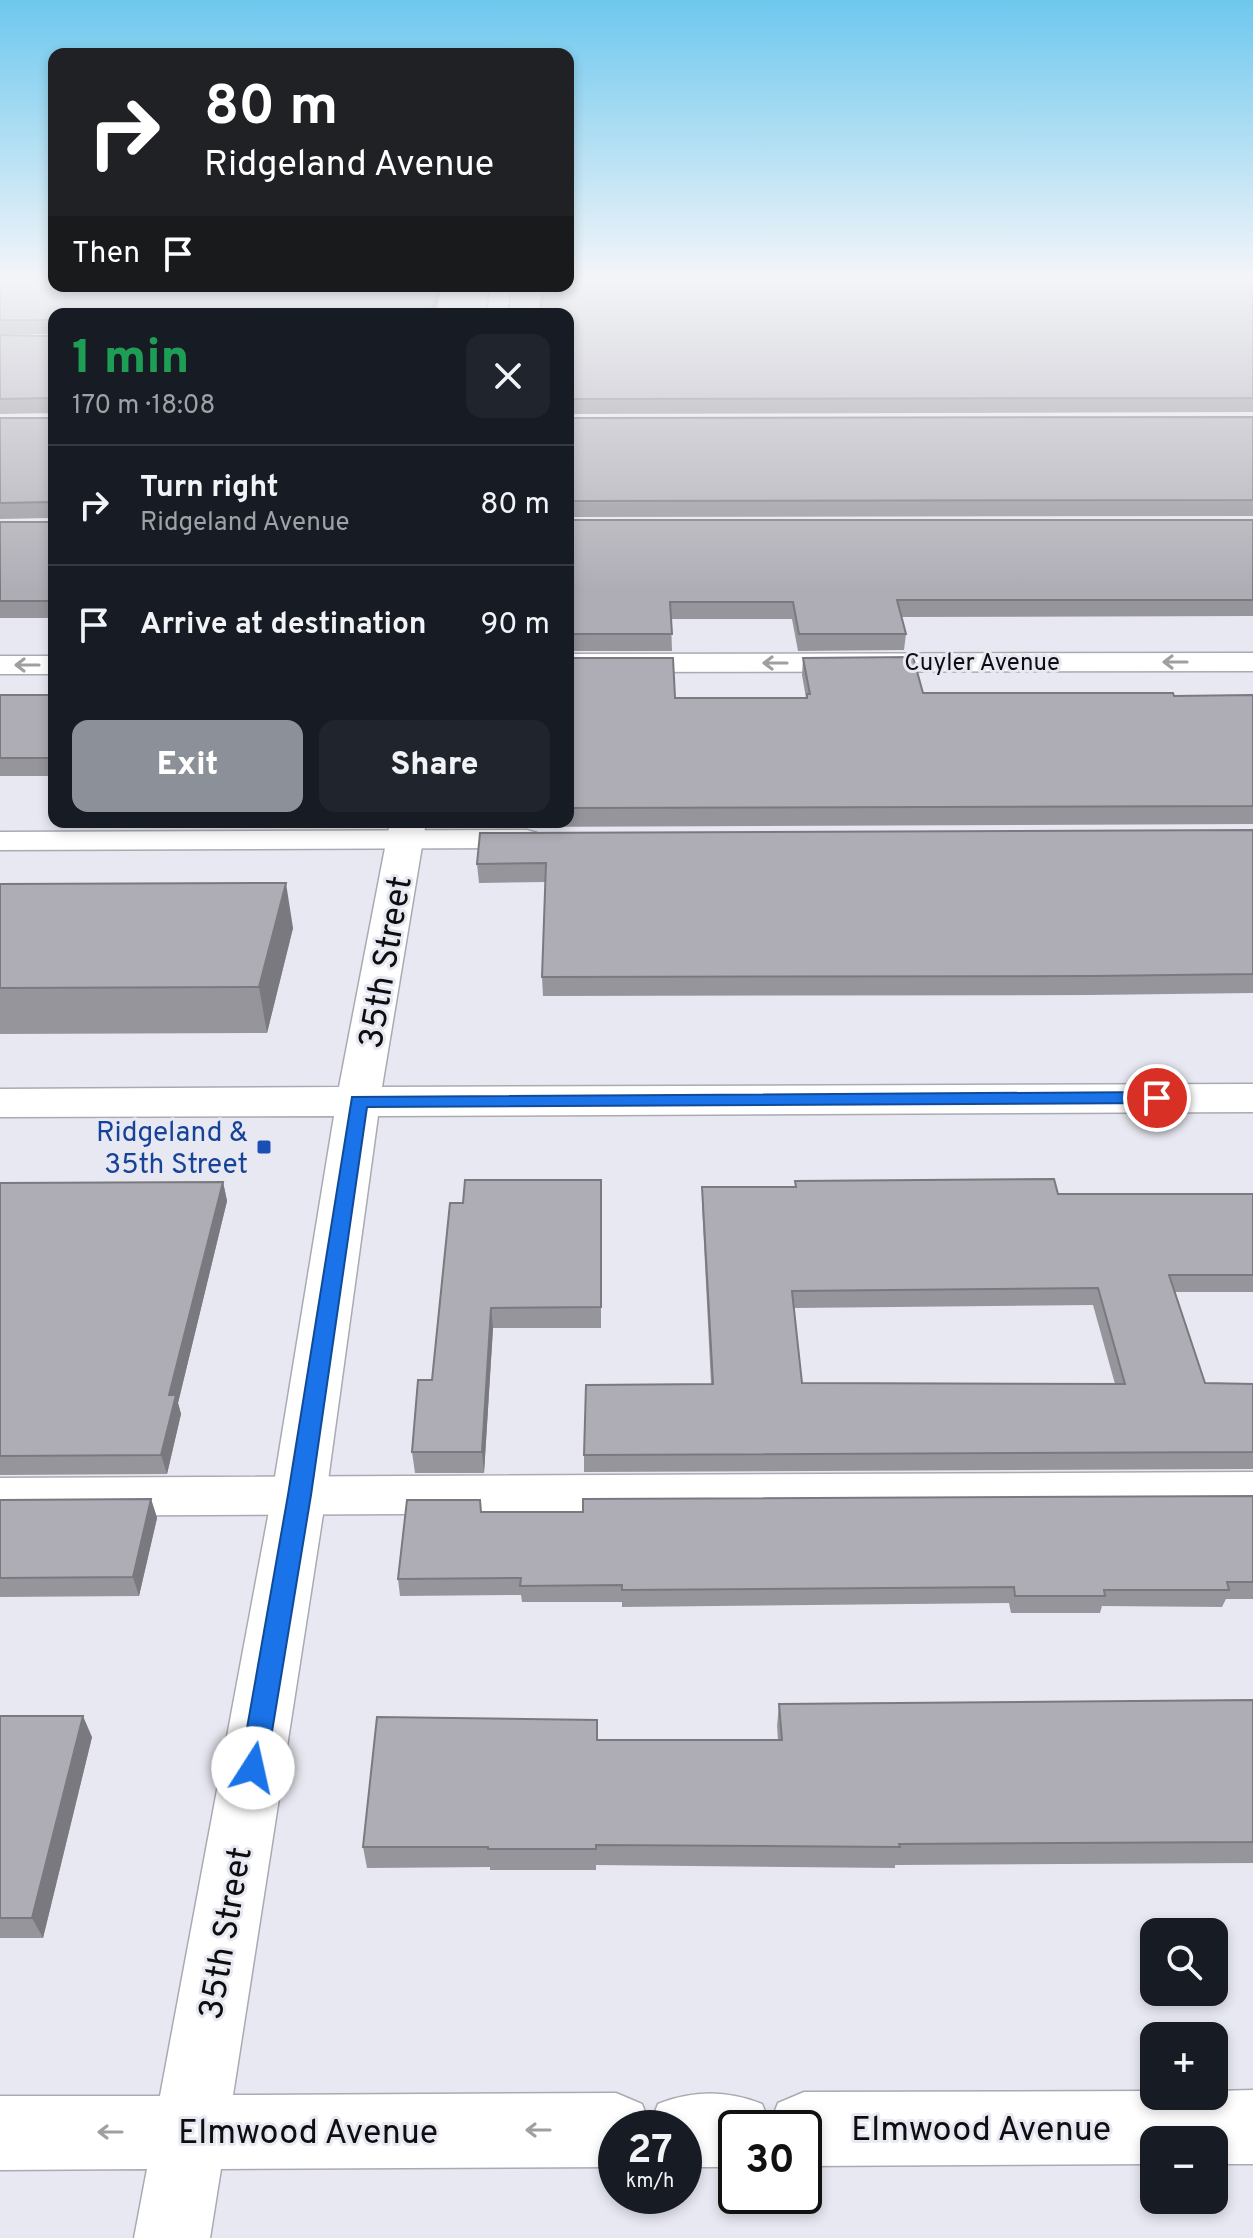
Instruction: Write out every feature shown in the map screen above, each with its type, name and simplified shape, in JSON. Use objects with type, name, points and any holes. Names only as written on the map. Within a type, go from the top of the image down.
[{"type":"street","name":"Cuyler Avenue","points":[[574,663],[1253,662]]},
{"type":"street","points":[[0,665],[48,665]]},
{"type":"street","name":"35th Street","points":[[172,2238],[299,1495],[358,1101],[406,831]]},
{"type":"street","points":[[0,1103],[1253,1098]]},
{"type":"street","name":"Elmwood Avenue","points":[[822,2129],[1253,2127]]},
{"type":"street","name":"Elmwood Avenue","points":[[0,2133],[598,2130]]},
{"type":"lane","points":[[0,841],[406,831],[562,839]]},
{"type":"lane","points":[[0,1497],[1253,1491]]},
{"type":"building","points":[[0,382],[48,382],[48,398],[0,399]]},
{"type":"building","points":[[574,382],[1253,382],[1253,398],[574,399]]},
{"type":"building","points":[[1253,417],[1253,500],[574,501],[574,418]]},
{"type":"building","points":[[0,418],[48,418],[48,502],[0,503]]},
{"type":"building","points":[[574,520],[1253,520],[1253,600],[897,600],[906,634],[799,634],[793,602],[670,602],[672,634],[574,634]]},
{"type":"building","points":[[0,522],[48,522],[48,601],[0,601]]},
{"type":"building","points":[[913,657],[923,693],[1253,695],[1253,806],[574,808],[574,658],[673,658],[675,698],[807,698],[810,694],[803,658]]},
{"type":"building","points":[[0,695],[48,695],[48,758],[0,758]]},
{"type":"building","points":[[1253,830],[1253,974],[542,977],[546,863],[477,864],[480,833]]},
{"type":"building","points":[[286,883],[259,987],[0,988],[0,884]]},
{"type":"building","points":[[1054,1179],[1058,1194],[1253,1194],[1253,1275],[1169,1275],[1205,1383],[1253,1384],[1253,1452],[584,1455],[586,1385],[713,1384],[702,1187],[796,1187],[795,1181]],"holes":[[[1098,1288],[1125,1384],[802,1383],[792,1291]]]},
{"type":"building","points":[[465,1180],[601,1180],[601,1307],[491,1308],[482,1452],[412,1452],[418,1380],[432,1380],[450,1203],[463,1203]]},
{"type":"building","points":[[223,1182],[169,1395],[176,1395],[161,1455],[0,1456],[0,1183]]},
{"type":"building","points":[[1253,1496],[1253,1582],[1227,1582],[1229,1590],[1104,1590],[1105,1596],[1015,1596],[1014,1587],[622,1590],[622,1585],[520,1586],[521,1578],[398,1579],[407,1500],[480,1500],[481,1512],[583,1512],[583,1499]]},
{"type":"building","points":[[151,1499],[133,1577],[0,1578],[0,1500]]},
{"type":"building","points":[[1253,1700],[1253,1842],[899,1844],[900,1847],[596,1845],[596,1849],[363,1847],[377,1717],[597,1720],[597,1740],[782,1740],[779,1704]]},
{"type":"building","points":[[0,1716],[83,1716],[32,1918],[0,1918]]},
{"type":"place","name":"Ridgeland & 35th Street","points":[[264,1147]]},
{"type":"route","points":[[253,1768],[299,1495],[358,1101],[1157,1098]]}]
